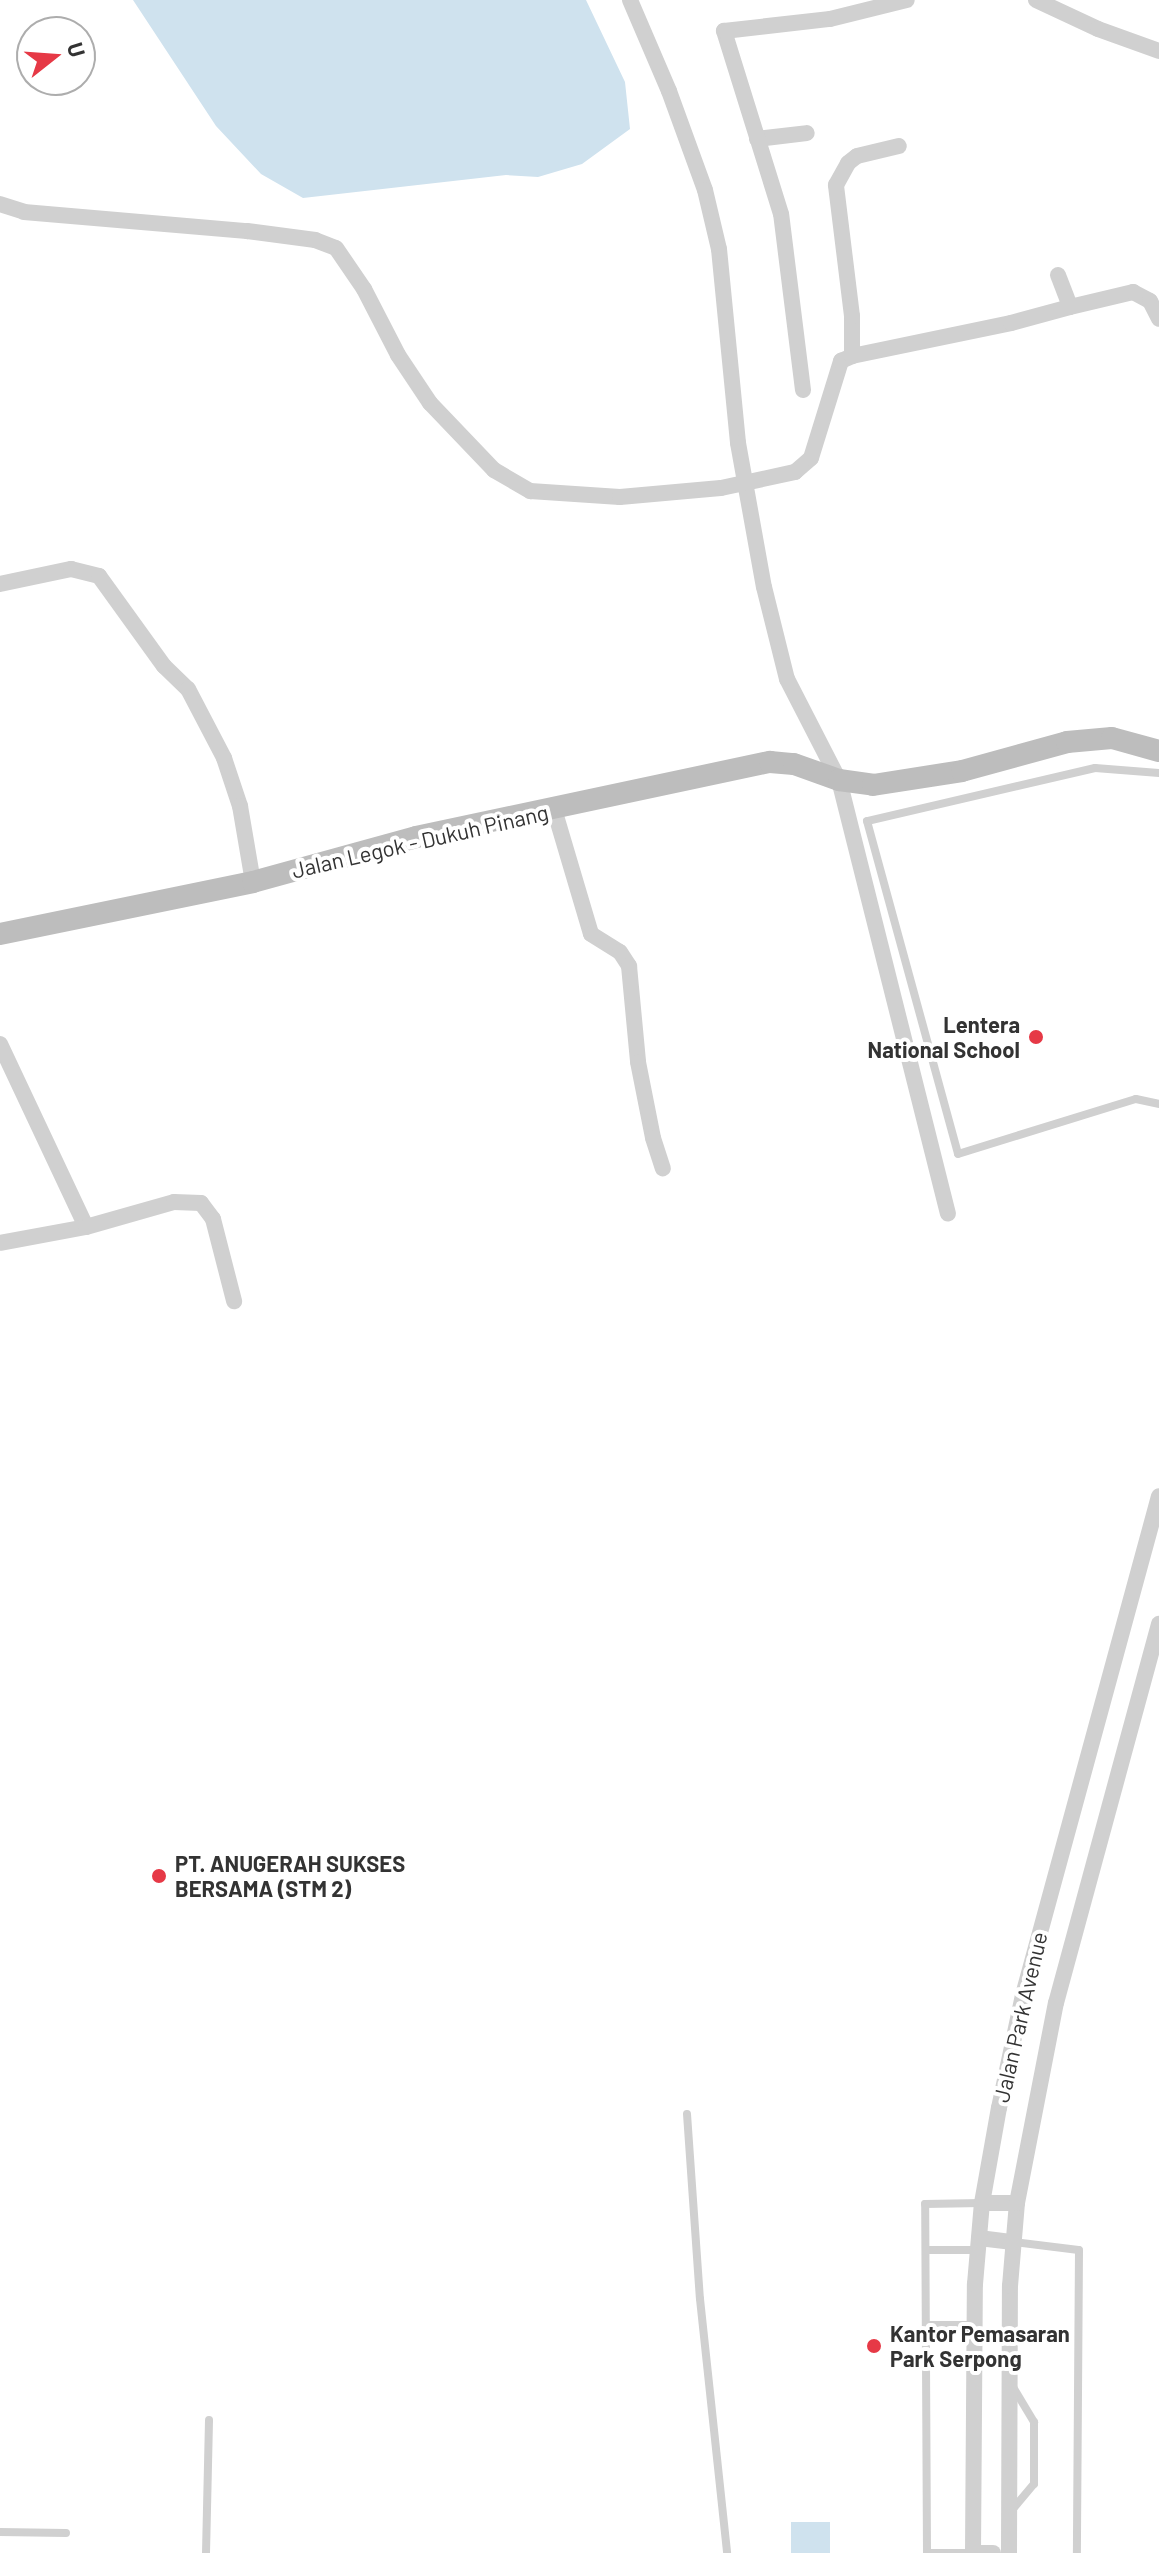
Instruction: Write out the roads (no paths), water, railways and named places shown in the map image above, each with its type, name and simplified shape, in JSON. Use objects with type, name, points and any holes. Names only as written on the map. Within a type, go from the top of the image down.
[{"type":"street","points":[[630,0],[669,91],[712,220],[719,249],[745,485],[764,587],[787,679],[839,780],[948,1213]]},
{"type":"street","points":[[803,390],[781,214],[724,31],[830,19],[907,0]]},
{"type":"street","points":[[1036,0],[1158,53]]},
{"type":"street","points":[[757,139],[807,133]]},
{"type":"street","points":[[852,356],[852,316],[838,177],[857,156],[899,146]]},
{"type":"street","points":[[0,204],[24,212],[247,231],[315,240],[336,248],[364,289],[398,355],[430,403],[494,470],[530,491],[620,497],[745,485],[795,472],[811,458],[841,361],[852,356],[1011,323],[1133,292],[1150,301],[1159,319]]},
{"type":"street","points":[[1058,275],[1070,307]]},
{"type":"street","points":[[0,584],[71,569],[99,576],[164,666],[188,689],[224,758],[240,806],[253,882]]},
{"type":"street","name":"Jalan Legok - Dukuh Pinang","points":[[0,934],[253,882],[416,837],[770,762],[794,764],[839,780],[893,784],[962,771],[1082,741],[1112,738],[1159,751]]},
{"type":"street","points":[[554,809],[591,934],[620,952],[629,966],[638,1062],[653,1138],[663,1168]]},
{"type":"street","points":[[0,1044],[86,1227]]},
{"type":"street","points":[[0,1243],[86,1227],[174,1202],[201,1203],[213,1219],[234,1301]]},
{"type":"street","name":"Jalan Park Avenue","points":[[973,2553],[974,2325],[982,2203],[1023,1995],[1159,1496]]},
{"type":"street","name":"Jalan Park Avenue","points":[[1009,2553],[1009,2382],[1017,2203],[1056,2003],[1159,1624]]},
{"type":"street","points":[[982,2203],[1017,2203]]},
{"type":"street","points":[[978,2244],[1013,2242]]},
{"type":"street","points":[[973,2553],[993,2553]]},
{"type":"lane","points":[[1159,773],[1095,768],[867,821],[958,1154],[1136,1099],[1159,1104]]},
{"type":"lane","points":[[687,2114],[700,2299],[727,2553]]},
{"type":"lane","points":[[973,2553],[927,2553],[925,2204],[982,2203]]},
{"type":"lane","points":[[1013,2242],[1079,2250],[1077,2553]]},
{"type":"lane","points":[[926,2250],[978,2244]]},
{"type":"lane","points":[[926,2325],[974,2325]]},
{"type":"lane","points":[[1009,2382],[1034,2422],[1034,2484],[1009,2514]]},
{"type":"lane","points":[[206,2553],[209,2420]]},
{"type":"lane","points":[[0,2532],[66,2533]]},
{"type":"water","points":[[133,0],[586,0],[625,82],[630,129],[582,164],[538,177],[506,175],[303,198],[261,174],[216,126]]},
{"type":"water","points":[[791,2522],[830,2522],[830,2553],[791,2553]]},
{"type":"place","name":"Lentera National School","points":[[1036,1037]]},
{"type":"place","name":"PT. ANUGERAH SUKSES BERSAMA (STM 2)","points":[[159,1876]]},
{"type":"place","name":"Kantor Pemasaran Park Serpong","points":[[874,2346]]}]
